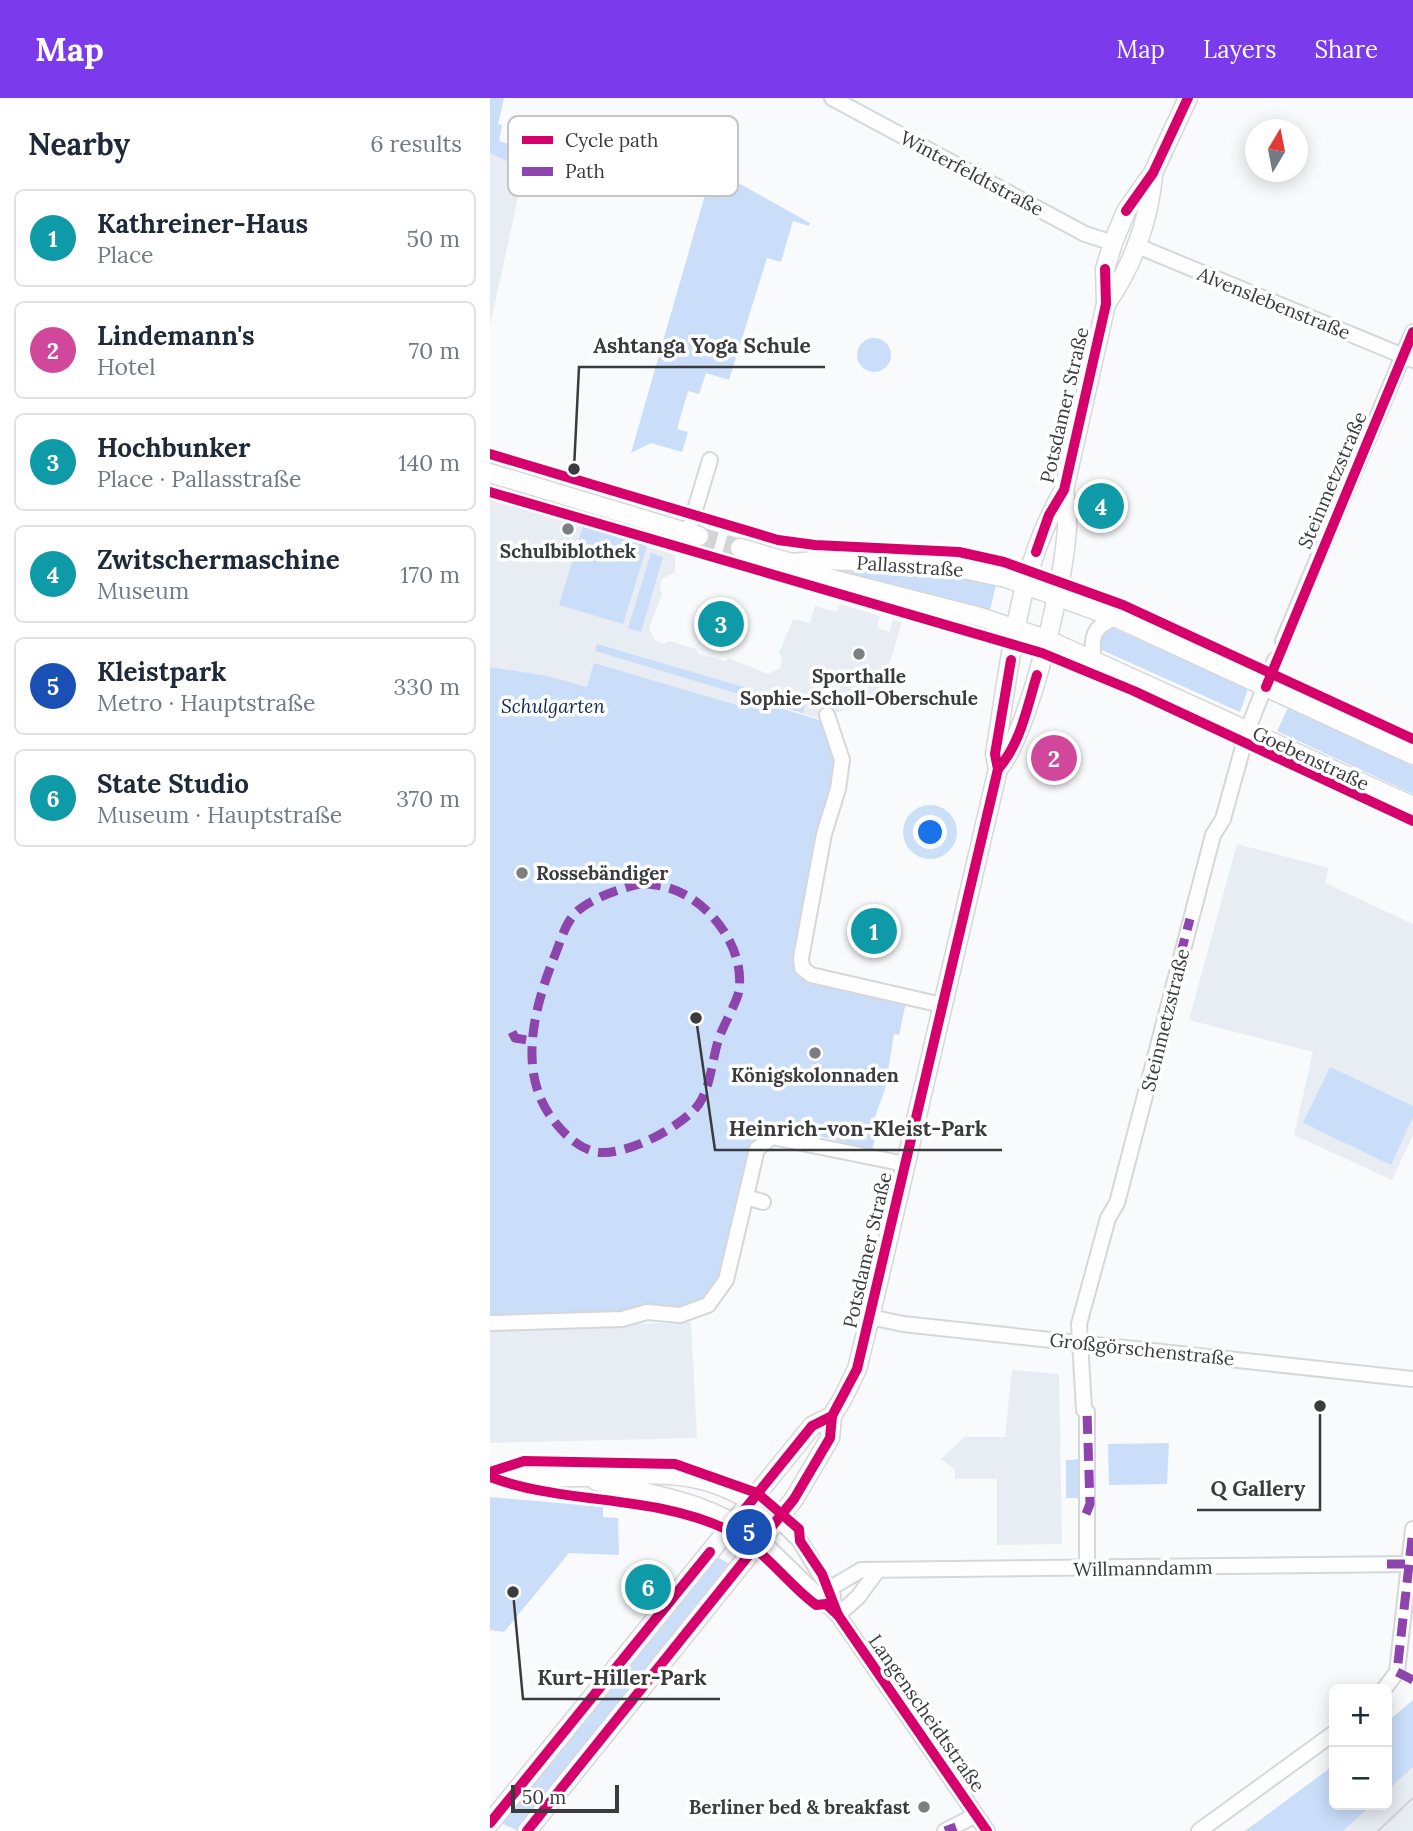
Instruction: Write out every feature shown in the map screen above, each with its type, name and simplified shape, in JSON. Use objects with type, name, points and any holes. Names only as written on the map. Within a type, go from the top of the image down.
[{"type":"main road","name":"Potsdamer Straße","points":[[490,1823],[812,1426],[832,1416],[857,1369],[998,769],[995,754],[1026,585],[1049,516],[1064,491],[1106,304],[1105,269],[1126,211],[1153,173],[1188,98]]},
{"type":"main road","name":"Potsdamer Straße","points":[[1106,304],[1125,277],[1150,207],[1153,173]]},
{"type":"main road","points":[[490,473],[693,534]]},
{"type":"main road","name":"Potsdamer Straße","points":[[998,769],[1010,756],[1020,731],[1046,639],[1067,519],[1064,491]]},
{"type":"main road","name":"Pallasstraße","points":[[740,548],[792,563],[816,575],[1017,629]]},
{"type":"main road","name":"Pallasstraße","points":[[792,563],[824,560],[940,564],[980,571],[1026,585]]},
{"type":"main road","points":[[1026,585],[1116,618],[1413,755]]},
{"type":"main road","name":"Goebenstraße","points":[[1017,629],[1094,659],[1413,806]]},
{"type":"main road","points":[[527,1831],[779,1520],[830,1438],[832,1416]]},
{"type":"main road","points":[[490,1474],[580,1477],[637,1473],[682,1475],[719,1484],[752,1499],[779,1520]]},
{"type":"main road","points":[[580,1477],[692,1503],[734,1521],[762,1541]]},
{"type":"street","name":"Winterfeldtstraße","points":[[832,98],[1085,234],[1113,243]]},
{"type":"street","name":"Alvenslebenstraße","points":[[1135,245],[1408,358]]},
{"type":"street","name":"Steinmetzstraße","points":[[1283,641],[1408,358],[1413,332]]},
{"type":"street","points":[[693,534],[710,460]]},
{"type":"street","points":[[1094,659],[1092,640],[1095,630],[1102,622],[1116,618]]},
{"type":"street","name":"Steinmetzstraße","points":[[1087,1569],[1086,1514],[1090,1504],[1087,1412],[1084,1410],[1079,1324],[1108,1218],[1117,1203],[1213,835],[1223,819],[1248,729],[1275,660]]},
{"type":"street","points":[[827,715],[842,760],[815,876],[801,958],[802,968],[811,975],[942,1005]]},
{"type":"street","points":[[490,1323],[622,1319],[647,1312],[680,1315],[694,1313],[708,1306],[729,1282],[757,1149],[772,1138],[905,1164]]},
{"type":"street","points":[[746,1197],[763,1202]]},
{"type":"street","name":"Großgörschenstraße","points":[[870,1317],[903,1324],[1413,1378]]},
{"type":"street","name":"Langenscheidtstraße","points":[[779,1520],[800,1541],[829,1589],[838,1615]]},
{"type":"street","points":[[1388,1684],[1397,1672],[1413,1529]]},
{"type":"street","name":"Langenscheidtstraße","points":[[762,1541],[838,1615],[987,1831]]},
{"type":"street","name":"Willmanndamm","points":[[829,1589],[861,1570],[1409,1563]]},
{"type":"street","points":[[838,1615],[858,1597],[878,1570]]},
{"type":"street","points":[[826,1604],[829,1589]]},
{"type":"street","points":[[1199,1831],[1329,1737]]},
{"type":"street","points":[[945,1831],[976,1815]]},
{"type":"shaded area","points":[[490,153],[508,162],[508,196],[518,196],[490,326]]},
{"type":"shaded area","points":[[490,497],[675,555],[675,572],[662,579],[662,594],[649,629],[655,640],[664,644],[669,641],[696,649],[698,654],[725,661],[729,658],[768,674],[780,668],[782,658],[779,653],[793,619],[810,623],[815,606],[837,612],[840,604],[880,616],[877,628],[889,632],[893,620],[902,622],[878,701],[818,718],[747,698],[720,784],[490,704]]},
{"type":"shaded area","points":[[1237,844],[1329,868],[1325,883],[1413,924],[1413,1135],[1392,1180],[1294,1135],[1313,1052],[1189,1020]]},
{"type":"shaded area","points":[[691,1322],[697,1438],[490,1443],[490,1329]]},
{"type":"shaded area","points":[[1012,1370],[1059,1374],[1062,1544],[997,1545],[997,1479],[955,1479],[955,1470],[941,1459],[964,1437],[1005,1437]]},
{"type":"shaded area","points":[[1413,1767],[1413,1831],[1343,1831],[1366,1810],[1392,1810],[1392,1786]]},
{"type":"green space","points":[[490,98],[504,98],[498,124],[502,125],[499,141],[508,144],[508,162],[490,153]]},
{"type":"green space","points":[[738,183],[810,223],[809,226],[793,221],[781,262],[767,258],[729,380],[706,373],[699,394],[688,391],[677,429],[688,432],[682,452],[651,443],[631,453],[705,196],[738,196]]},
{"type":"green space","points":[[874,338],[886,343],[891,355],[886,367],[874,372],[862,367],[857,355],[862,343]]},
{"type":"green space","points":[[583,526],[647,546],[623,624],[559,605]]},
{"type":"green space","points":[[651,553],[663,557],[641,632],[628,628]]},
{"type":"green space","points":[[840,571],[943,575],[996,585],[990,610],[839,574]]},
{"type":"green space","points":[[1111,627],[1248,689],[1240,712],[1104,651],[1098,646],[1098,634]]},
{"type":"green space","points":[[597,644],[805,705],[803,713],[595,651]]},
{"type":"green space","name":"Schulgarten","points":[[594,663],[743,707],[747,698],[826,722],[837,760],[795,961],[796,973],[808,982],[906,1002],[899,1035],[894,1034],[885,1089],[875,1117],[880,1119],[872,1150],[800,1132],[773,1130],[761,1134],[753,1144],[723,1273],[712,1292],[702,1301],[683,1311],[490,1318],[490,667],[547,676],[587,687]]},
{"type":"green space","points":[[1288,708],[1413,766],[1413,794],[1277,731]]},
{"type":"green space","points":[[1330,1067],[1413,1106],[1413,1117],[1391,1165],[1303,1123]]},
{"type":"green space","points":[[1169,1443],[1167,1484],[1109,1485],[1108,1444]]},
{"type":"green space","points":[[1083,1459],[1083,1498],[1066,1498],[1066,1460]]},
{"type":"green space","points":[[490,1497],[603,1507],[603,1517],[618,1518],[619,1555],[569,1553],[504,1632],[490,1630]]},
{"type":"green space","points":[[718,1557],[731,1565],[516,1830],[501,1823]]},
{"type":"green space","points":[[1413,1700],[1413,1767],[1392,1786],[1392,1747],[1392,1718]]},
{"type":"green space","points":[[1329,1769],[1329,1810],[1366,1810],[1343,1831],[1245,1831]]},
{"type":"tunnel","points":[[699,536],[740,548]]},
{"type":"tram line","points":[[1378,1831],[1413,1798]]},
{"type":"marked path","points":[[643,883],[684,894],[710,914],[730,942],[736,958],[739,990],[719,1038],[709,1081],[699,1104],[680,1122],[652,1139],[622,1150],[596,1152],[582,1147],[565,1134],[551,1117],[541,1098],[534,1078],[532,1058],[536,1016],[548,974],[564,930],[571,919],[594,900],[643,883]]},
{"type":"marked path","points":[[1180,956],[1190,919]]},
{"type":"marked path","points":[[512,1032],[515,1038],[533,1041]]},
{"type":"marked path","points":[[1086,1514],[1090,1504],[1087,1412]]},
{"type":"marked path","points":[[1412,1538],[1397,1672],[1413,1680]]},
{"type":"marked path","points":[[1387,1564],[1413,1564]]},
{"type":"marked path","points":[[945,1831],[956,1827]]},
{"type":"cycle path","points":[[1126,211],[1153,173],[1188,98]]},
{"type":"cycle path","points":[[1036,552],[1049,515],[1064,490],[1106,304],[1105,269]]},
{"type":"cycle path","points":[[1266,687],[1413,332]]},
{"type":"cycle path","points":[[490,454],[778,540],[815,545],[959,552],[1004,562],[1123,605],[1413,739]]},
{"type":"cycle path","points":[[490,492],[1042,653],[1134,691],[1413,821]]},
{"type":"cycle path","points":[[728,1530],[812,1426],[832,1416],[857,1369],[998,769],[995,754],[1011,660]]},
{"type":"cycle path","points":[[998,769],[1018,736],[1037,675]]},
{"type":"cycle path","points":[[527,1831],[794,1499],[830,1438],[832,1416]]},
{"type":"cycle path","points":[[490,1472],[524,1461],[675,1464],[757,1493],[799,1529],[800,1541],[822,1574],[838,1615]]},
{"type":"cycle path","points":[[490,1477],[548,1492],[668,1510],[697,1518],[739,1536],[816,1605],[826,1604],[838,1615],[987,1831]]},
{"type":"cycle path","points":[[490,1823],[710,1552]]},
{"type":"place","name":"Ashtanga Yoga Schule","points":[[574,469]]},
{"type":"place","name":"Zwitschermaschine","points":[[1101,506]]},
{"type":"place","name":"Schulbiblothek","points":[[568,529]]},
{"type":"place","name":"Hochbunker","points":[[721,624]]},
{"type":"place","name":"Sporthalle Sophie-Scholl-Oberschule","points":[[859,654]]},
{"type":"place","name":"Lindemann's","points":[[1054,758]]},
{"type":"place","name":"Rossebändiger","points":[[522,873]]},
{"type":"place","name":"Kathreiner-Haus","points":[[874,931]]},
{"type":"place","name":"Heinrich-von-Kleist-Park","points":[[696,1018]]},
{"type":"place","name":"Königskolonnaden","points":[[815,1053]]},
{"type":"place","name":"Q Gallery","points":[[1320,1406]]},
{"type":"place","name":"Kleistpark","points":[[749,1532]]},
{"type":"place","name":"State Studio","points":[[648,1587]]},
{"type":"place","name":"Kurt-Hiller-Park","points":[[513,1592]]},
{"type":"place","name":"Berliner bed & breakfast","points":[[924,1807]]}]
